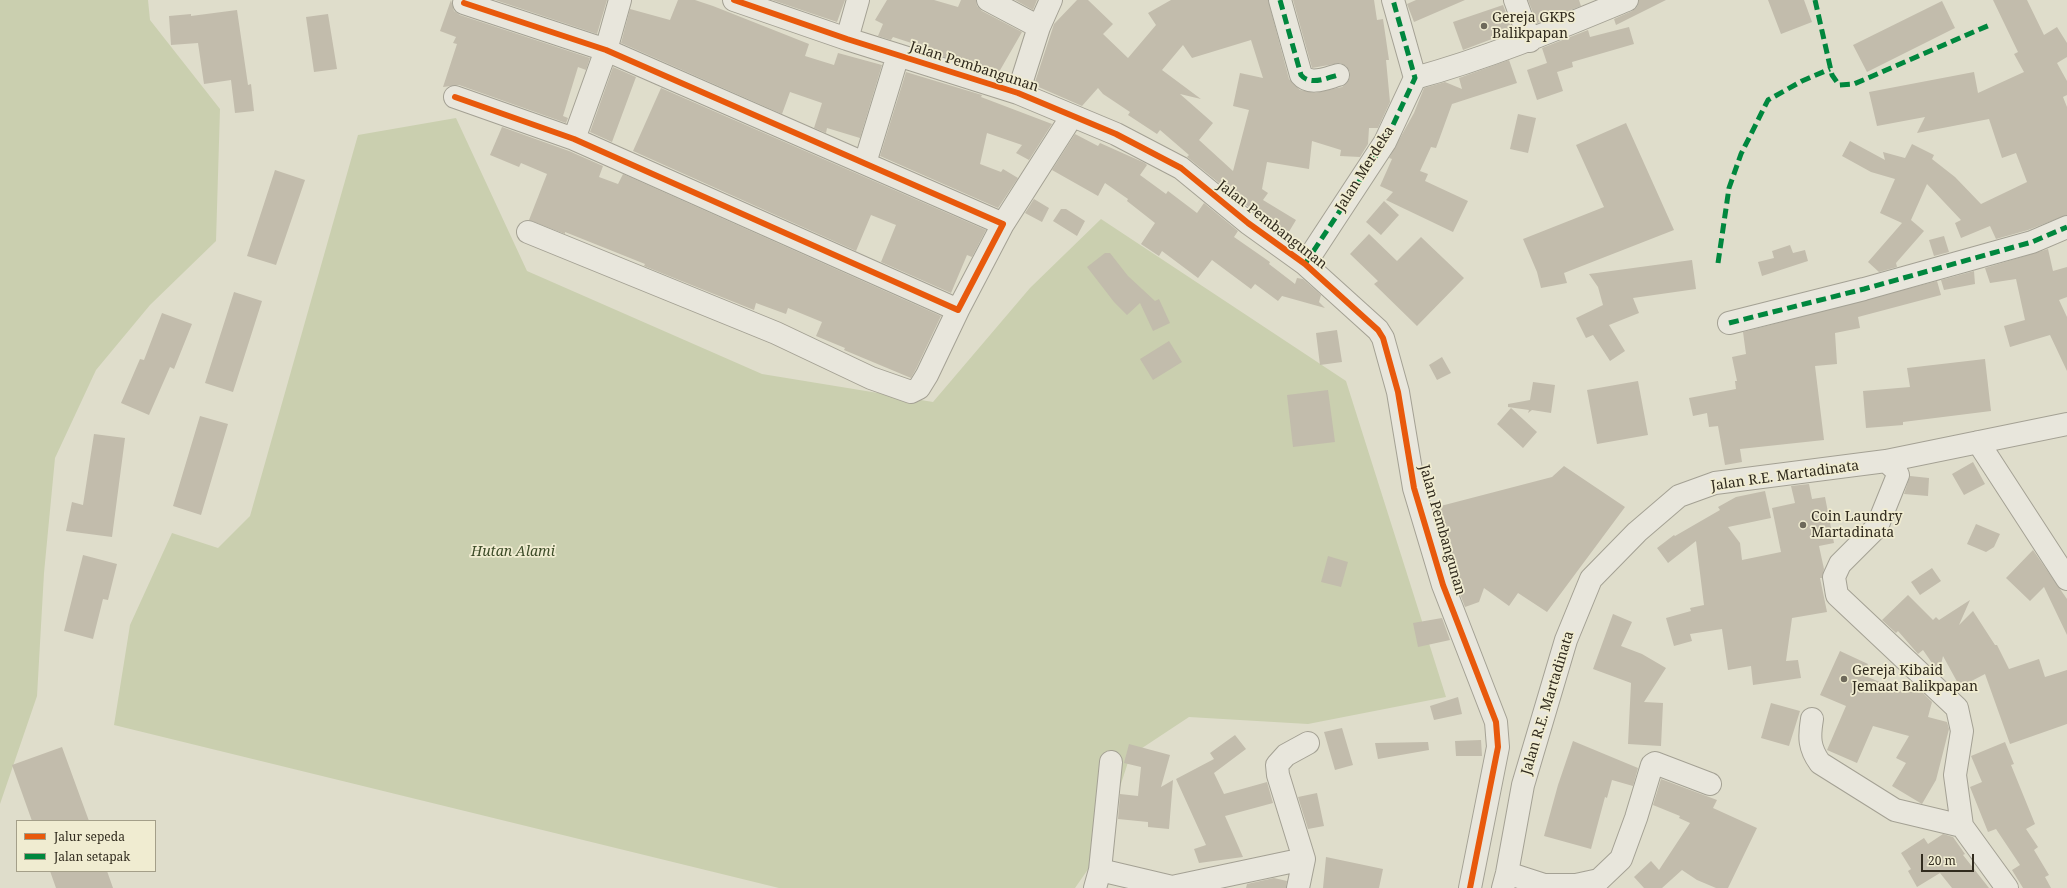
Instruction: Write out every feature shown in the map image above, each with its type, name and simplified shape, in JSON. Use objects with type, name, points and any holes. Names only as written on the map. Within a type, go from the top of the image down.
[{"type":"street","points":[[574,139],[606,50],[620,0]]},
{"type":"street","name":"Jalan Pembangunan","points":[[734,0],[847,39],[1018,93],[1116,134],[1181,168],[1248,223],[1304,264],[1371,322],[1378,330],[1383,338],[1398,392],[1416,495],[1443,585],[1496,722],[1498,747],[1470,888]]},
{"type":"street","points":[[847,39],[858,0]]},
{"type":"street","points":[[988,0],[1039,26]]},
{"type":"street","points":[[1018,93],[1039,26],[1051,0]]},
{"type":"street","points":[[1280,0],[1301,75],[1305,80],[1311,81],[1338,74]]},
{"type":"street","points":[[1393,0],[1415,78],[1453,68],[1530,41],[1627,0]]},
{"type":"street","points":[[1515,0],[1530,41]]},
{"type":"street","points":[[464,3],[606,50],[1003,224]]},
{"type":"street","points":[[865,163],[898,55]]},
{"type":"street","name":"Jalan Merdeka","points":[[1304,264],[1385,142],[1415,78]]},
{"type":"street","points":[[455,97],[574,139],[958,310]]},
{"type":"street","points":[[528,232],[776,333],[871,378],[911,392],[919,388],[927,375],[958,310],[1003,224],[1072,116]]},
{"type":"street","points":[[1729,323],[1864,289],[2032,242],[2067,227]]},
{"type":"street","name":"Jalan R.E. Martadinata","points":[[1505,881],[1523,785],[1566,640],[1591,579],[1637,532],[1678,496],[1715,483],[1886,461],[2067,424]]},
{"type":"street","points":[[1978,442],[2067,579]]},
{"type":"street","points":[[1886,461],[1895,469],[1898,475],[1877,527],[1840,564],[1834,578],[1837,595],[1957,708],[1962,731],[1955,775],[1962,826],[2007,888]]},
{"type":"street","points":[[1812,719],[1809,737],[1813,753],[1820,763],[1895,810],[1962,826]]},
{"type":"street","points":[[1298,888],[1304,859],[1278,776],[1277,765],[1286,755],[1308,743]]},
{"type":"street","points":[[1111,762],[1097,879],[1172,887],[1304,859]]},
{"type":"street","points":[[1505,881],[1544,885],[1576,885],[1599,880],[1621,859],[1636,818],[1652,765],[1655,763],[1710,784]]},
{"type":"green space","points":[[0,0],[148,0],[150,20],[220,109],[216,241],[150,305],[96,370],[55,458],[44,573],[37,696],[0,804]]},
{"type":"green space","name":"Hutan Alami","points":[[456,118],[527,271],[762,374],[933,402],[1030,288],[1101,219],[1346,381],[1446,697],[1308,724],[1189,717],[1130,756],[1098,855],[1075,888],[779,888],[114,725],[130,625],[172,533],[218,548],[250,516],[358,135]]},
{"type":"building","points":[[451,0],[454,11],[460,15],[590,58],[586,70],[578,67],[563,116],[568,118],[566,123],[459,85],[443,87],[457,44],[453,43],[456,37],[440,31]]},
{"type":"building","points":[[495,0],[607,0],[597,34]]},
{"type":"building","points":[[678,0],[695,0],[713,6],[809,44],[805,56],[834,65],[838,53],[882,65],[860,138],[827,128],[826,133],[814,128],[822,103],[790,92],[782,114],[621,43],[630,9],[670,20]]},
{"type":"building","points":[[772,0],[845,0],[837,22]]},
{"type":"building","points":[[887,0],[934,0],[958,7],[961,0],[976,0],[977,6],[982,11],[1022,32],[999,72],[988,68],[988,70],[935,54],[936,51],[893,37],[891,40],[878,36],[883,24],[875,20]]},
{"type":"building","points":[[1015,0],[1037,0],[1033,10]]},
{"type":"building","points":[[1077,0],[1088,0],[1113,24],[1103,34],[1128,58],[1156,25],[1148,13],[1171,0],[1268,0],[1289,79],[1300,90],[1315,93],[1342,87],[1347,83],[1350,77],[1350,72],[1346,66],[1340,63],[1312,68],[1293,0],[1374,0],[1377,20],[1383,19],[1389,60],[1386,60],[1390,102],[1378,128],[1369,128],[1368,144],[1360,157],[1340,156],[1341,150],[1312,141],[1309,169],[1267,162],[1262,189],[1268,193],[1263,200],[1296,220],[1287,235],[1256,213],[1187,157],[1189,155],[1160,130],[1157,134],[1128,115],[1130,112],[1103,94],[1098,88],[1082,106],[1034,85],[1054,24]],"holes":[[[1251,40],[1263,78],[1240,73],[1233,106],[1249,110],[1233,171],[1199,140],[1213,123],[1180,94],[1201,99],[1162,70],[1183,45],[1192,58]]]},
{"type":"building","points":[[1416,0],[1465,0],[1414,22],[1407,4]]},
{"type":"building","points":[[1528,0],[1579,0],[1581,6],[1537,23]]},
{"type":"building","points":[[1639,0],[1666,0],[1616,25],[1614,19],[1632,11],[1637,7]]},
{"type":"building","points":[[1768,0],[1804,0],[1812,22],[1781,34]]},
{"type":"building","points":[[1993,0],[2027,0],[2044,35],[2057,27],[2067,43],[2067,57],[2057,63],[2067,81],[2067,95],[2063,97],[2067,107],[2067,215],[2028,230],[1996,239],[1990,226],[1961,238],[1955,223],[1961,220],[1927,184],[1911,220],[1924,231],[1896,263],[1897,267],[1879,272],[1868,262],[1902,223],[1880,213],[1895,179],[1871,172],[1842,156],[1850,141],[1885,160],[1883,152],[1905,158],[1912,144],[1934,155],[1932,159],[1955,177],[1981,204],[2027,182],[2016,153],[2002,158],[1989,119],[1917,133],[1925,117],[1877,126],[1869,92],[1974,72],[1978,93],[2024,72],[2014,54],[2018,52]]},
{"type":"building","points":[[1942,1],[1955,28],[1867,72],[1853,45]]},
{"type":"building","name":"Gereja GKPS Balikpapan","points":[[1503,5],[1513,31],[1463,50],[1453,22]]},
{"type":"building","points":[[237,10],[248,85],[251,84],[254,111],[235,113],[231,80],[204,84],[198,43],[171,45],[169,16],[191,14],[191,16]]},
{"type":"building","points":[[328,14],[337,69],[314,72],[306,17]]},
{"type":"building","points":[[1629,27],[1634,44],[1572,62],[1573,67],[1557,72],[1563,91],[1537,100],[1527,70],[1547,63],[1542,48],[1588,30],[1590,37]]},
{"type":"building","points":[[1509,60],[1517,83],[1452,104],[1436,148],[1431,147],[1420,171],[1428,174],[1425,181],[1468,201],[1453,232],[1386,200],[1393,192],[1380,186],[1392,159],[1389,158],[1414,113],[1424,88],[1445,82],[1462,89],[1459,78]]},
{"type":"building","points":[[613,67],[636,77],[612,142],[590,132]]},
{"type":"building","points":[[906,72],[982,95],[981,97],[1052,124],[1029,160],[1016,153],[1022,145],[987,133],[980,164],[1001,172],[1003,169],[1018,178],[998,208],[880,156]]},
{"type":"building","points":[[661,88],[986,230],[972,257],[967,255],[951,293],[881,262],[896,225],[871,215],[856,251],[633,151]]},
{"type":"building","points":[[1518,114],[1536,118],[1528,153],[1510,149]]},
{"type":"building","points":[[1626,123],[1674,230],[1564,273],[1567,283],[1541,288],[1537,272],[1523,239],[1604,207],[1576,145]]},
{"type":"building","points":[[502,127],[569,151],[603,166],[599,177],[618,184],[623,174],[941,316],[911,378],[844,350],[845,348],[816,336],[822,322],[788,308],[786,314],[756,303],[754,310],[644,266],[645,264],[565,232],[565,234],[529,220],[547,174],[521,163],[519,167],[490,155]]},
{"type":"building","points":[[1075,134],[1098,146],[1100,143],[1145,163],[1147,165],[1140,175],[1166,194],[1168,191],[1197,213],[1204,203],[1238,231],[1234,237],[1270,262],[1269,264],[1295,284],[1297,278],[1303,279],[1321,295],[1319,302],[1325,308],[1282,296],[1278,301],[1255,284],[1251,289],[1212,260],[1198,278],[1162,251],[1159,256],[1141,244],[1155,223],[1127,201],[1128,199],[1105,183],[1098,196],[1052,170]]},
{"type":"building","points":[[275,170],[305,180],[276,265],[247,256]]},
{"type":"building","points":[[1034,199],[1049,208],[1042,222],[1025,213]]},
{"type":"building","points":[[1384,201],[1399,215],[1381,235],[1366,222]]},
{"type":"building","points":[[1061,209],[1066,209],[1085,221],[1077,236],[1053,221]]},
{"type":"building","points":[[1369,234],[1397,261],[1421,237],[1464,278],[1417,326],[1374,284],[1378,281],[1350,254]]},
{"type":"building","points":[[1944,236],[1949,252],[1934,256],[1929,240]]},
{"type":"building","points":[[1790,245],[1793,253],[1805,250],[1808,261],[1762,276],[1758,262],[1774,258],[1772,251]]},
{"type":"building","points":[[2048,249],[2053,271],[2067,267],[2067,297],[2059,300],[2067,317],[2067,371],[2050,335],[2010,347],[2004,326],[2025,320],[2016,279],[1990,283],[1985,268]]},
{"type":"building","points":[[1105,253],[1110,253],[1128,276],[1155,301],[1159,299],[1170,323],[1153,331],[1140,303],[1127,315],[1114,302],[1087,267]]},
{"type":"building","points":[[1692,260],[1696,289],[1633,298],[1639,313],[1609,325],[1625,351],[1610,361],[1593,335],[1586,338],[1576,318],[1603,305],[1598,287],[1589,274]]},
{"type":"building","points":[[1974,271],[1975,284],[1944,290],[1941,280]]},
{"type":"building","points":[[1937,281],[1941,295],[1858,317],[1860,328],[1835,333],[1837,364],[1815,366],[1824,440],[1740,449],[1742,462],[1725,465],[1718,426],[1709,427],[1707,413],[1693,416],[1689,398],[1736,389],[1735,381],[1737,381],[1732,357],[1746,354],[1743,332]]},
{"type":"building","points":[[234,292],[262,301],[233,392],[205,383]]},
{"type":"building","points":[[162,313],[192,324],[174,369],[170,367],[149,415],[121,403],[140,359],[144,360]]},
{"type":"building","points":[[1337,330],[1342,362],[1320,365],[1316,333]]},
{"type":"building","points":[[1169,341],[1182,362],[1153,380],[1140,359]]},
{"type":"building","points":[[1442,357],[1451,373],[1437,380],[1429,365]]},
{"type":"building","points":[[1985,359],[1991,411],[1903,422],[1903,425],[1866,428],[1863,391],[1910,387],[1907,368]]},
{"type":"building","points":[[1638,381],[1648,435],[1597,444],[1587,390]]},
{"type":"building","points":[[1533,382],[1555,385],[1551,413],[1532,410],[1528,413],[1529,410],[1508,407],[1508,404],[1530,400]]},
{"type":"building","points":[[1328,390],[1335,442],[1293,447],[1287,395]]},
{"type":"building","points":[[1511,408],[1537,432],[1523,448],[1497,424]]},
{"type":"building","points":[[200,416],[228,424],[201,515],[173,506]]},
{"type":"building","points":[[94,434],[125,438],[112,537],[66,531],[72,502],[83,505]]},
{"type":"building","points":[[1973,462],[1985,484],[1964,495],[1952,474]]},
{"type":"building","points":[[1564,466],[1625,507],[1547,612],[1518,593],[1509,606],[1484,588],[1479,602],[1465,607],[1455,581],[1433,508],[1552,477]]},
{"type":"building","points":[[1910,476],[1929,478],[1928,496],[1904,494]]},
{"type":"building","points":[[1809,484],[1812,499],[1825,497],[1834,543],[1819,546],[1824,569],[1822,578],[1820,578],[1827,612],[1792,618],[1786,661],[1798,660],[1801,678],[1753,685],[1751,666],[1728,670],[1722,629],[1690,634],[1692,641],[1674,646],[1666,618],[1691,611],[1690,608],[1704,605],[1696,541],[1668,563],[1657,548],[1674,535],[1675,536],[1720,510],[1718,507],[1736,497],[1765,491],[1771,518],[1728,527],[1740,543],[1742,560],[1781,552],[1772,508],[1795,503],[1791,486]]},
{"type":"building","points":[[1976,524],[2000,534],[1994,547],[1986,552],[1967,544]]},
{"type":"building","points":[[2033,550],[2067,599],[2067,635],[2044,587],[2030,601],[2006,578]]},
{"type":"building","points":[[83,555],[117,564],[108,600],[103,599],[93,639],[64,631]]},
{"type":"building","points":[[1328,556],[1348,562],[1341,587],[1321,582]]},
{"type":"building","points":[[1932,568],[1941,581],[1920,595],[1911,582]]},
{"type":"building","points":[[1908,595],[1933,620],[1936,617],[1939,620],[1970,600],[1959,625],[1973,611],[1995,645],[1997,645],[2009,669],[2039,659],[2045,677],[2067,670],[2067,724],[2010,744],[1985,674],[1960,687],[1943,656],[1939,673],[1923,650],[1918,654],[1898,631],[1896,633],[1882,620]]},
{"type":"building","points":[[1613,614],[1632,622],[1621,646],[1642,654],[1666,668],[1644,702],[1663,703],[1661,746],[1628,744],[1631,683],[1593,669]]},
{"type":"building","points":[[1442,618],[1450,640],[1418,647],[1413,623]]},
{"type":"building","points":[[1840,651],[1868,664],[1863,675],[1906,693],[1908,684],[1916,686],[1932,702],[1928,717],[1947,722],[1949,729],[1936,780],[1922,804],[1892,786],[1906,763],[1896,758],[1909,736],[1873,726],[1857,763],[1827,750],[1846,706],[1820,695]]},
{"type":"building","points":[[1458,697],[1462,714],[1434,720],[1430,706]]},
{"type":"building","points":[[1771,703],[1800,711],[1789,746],[1761,738]]},
{"type":"building","points":[[1342,728],[1353,765],[1335,770],[1324,732]]},
{"type":"building","points":[[1235,735],[1246,749],[1214,773],[1224,794],[1267,782],[1273,803],[1225,816],[1243,857],[1199,863],[1194,849],[1206,845],[1176,779],[1214,759],[1210,753]]},
{"type":"building","points":[[1481,740],[1482,756],[1456,756],[1455,741]]},
{"type":"building","points":[[1573,741],[1638,768],[1633,786],[1612,780],[1607,798],[1605,797],[1591,849],[1544,836],[1558,785]]},
{"type":"building","points":[[1428,742],[1429,750],[1378,759],[1375,743]]},
{"type":"building","points":[[2005,742],[2014,764],[2011,765],[2035,824],[2026,829],[2038,847],[2034,850],[2049,875],[2045,877],[2051,888],[2023,888],[2012,870],[2020,865],[1996,829],[1988,832],[1970,787],[1982,782],[1971,756]]},
{"type":"building","points":[[1129,744],[1170,755],[1161,787],[1173,780],[1169,829],[1148,827],[1148,822],[1118,819],[1120,794],[1138,796],[1141,767],[1124,763]]},
{"type":"building","points":[[62,747],[89,820],[32,820],[12,765]]},
{"type":"building","points":[[1661,779],[1717,800],[1713,808],[1757,828],[1728,888],[1716,888],[1697,880],[1682,870],[1662,888],[1644,888],[1634,877],[1651,861],[1659,870],[1690,823],[1679,818],[1680,816],[1653,805]]},
{"type":"building","points":[[1317,793],[1324,826],[1308,829],[1298,797]]},
{"type":"building","points":[[1943,834],[1953,837],[1965,854],[1963,855],[1989,888],[1952,888],[1940,873],[1917,887],[1908,871],[1911,869],[1901,853],[1924,838],[1928,844]]},
{"type":"building","points":[[1326,857],[1383,869],[1379,888],[1323,888]]},
{"type":"building","points":[[50,872],[107,872],[113,888],[56,888]]},
{"type":"building","points":[[1274,878],[1287,881],[1286,888],[1246,888],[1247,884]]},
{"type":"marked path","points":[[1280,0],[1301,75],[1314,81],[1338,75]]},
{"type":"marked path","points":[[1305,264],[1385,142],[1415,78],[1393,0]]},
{"type":"marked path","points":[[1815,0],[1832,75],[1839,85],[1854,84],[1992,24]]},
{"type":"marked path","points":[[1718,263],[1729,188],[1741,154],[1768,100],[1802,81],[1830,69]]},
{"type":"marked path","points":[[1729,323],[1864,289],[2032,242],[2067,227]]},
{"type":"cycle path","points":[[734,0],[847,39],[1018,93],[1116,134],[1181,168],[1248,223],[1305,264],[1378,330],[1383,338],[1398,392],[1414,488],[1443,585],[1496,722],[1498,747],[1470,888]]},
{"type":"cycle path","points":[[455,97],[574,139],[958,310],[1003,224],[606,50],[464,3]]},
{"type":"place","name":"Gereja GKPS Balikpapan","points":[[1484,26]]},
{"type":"place","name":"Coin Laundry Martadinata","points":[[1803,525]]},
{"type":"place","name":"Gereja Kibaid Jemaat Balikpapan","points":[[1844,679]]}]
